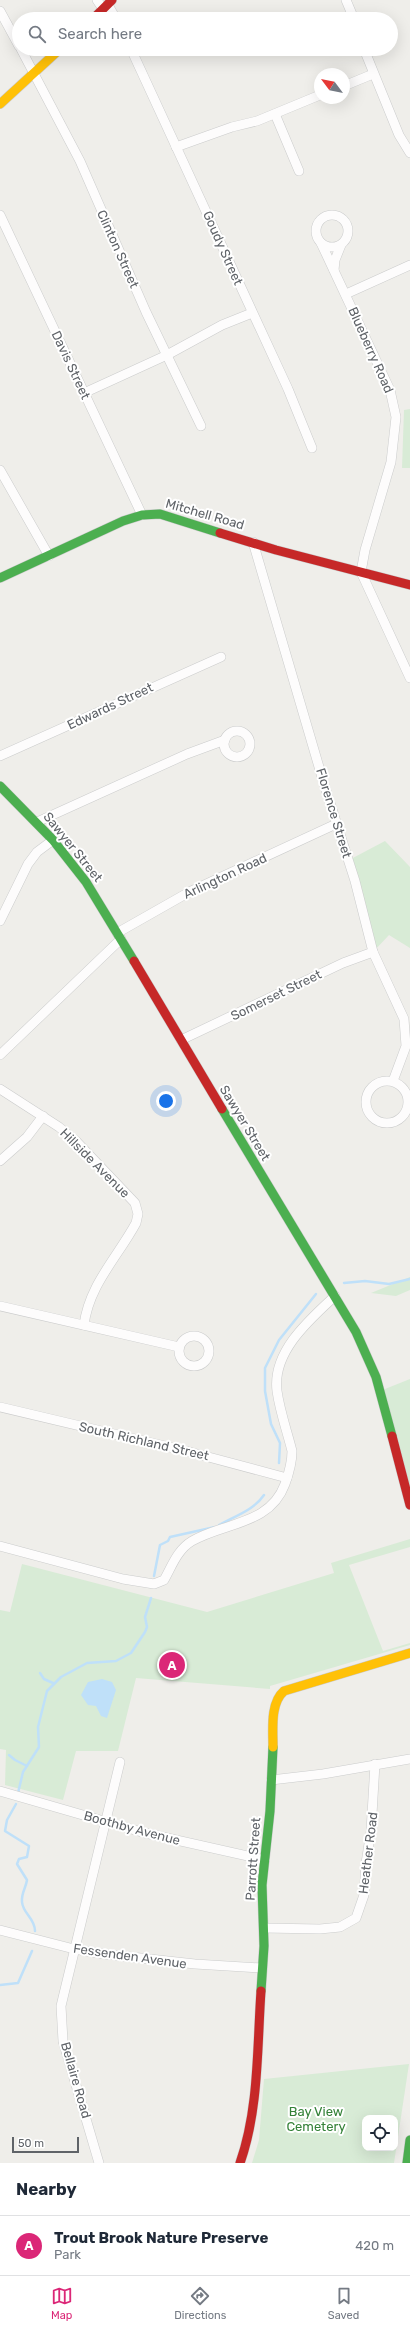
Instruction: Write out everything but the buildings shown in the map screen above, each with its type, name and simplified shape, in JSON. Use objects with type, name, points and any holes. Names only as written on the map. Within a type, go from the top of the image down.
[{"type":"street","points":[[97,0],[108,5],[100,12]]},
{"type":"street","points":[[346,0],[351,12]]},
{"type":"street","points":[[0,11],[12,33]]},
{"type":"street","name":"Clinton Street","points":[[24,56],[80,161],[167,355],[201,426]]},
{"type":"street","points":[[0,104],[52,56]]},
{"type":"street","name":"Goudy Street","points":[[134,56],[288,389],[312,448]]},
{"type":"street","points":[[367,56],[399,135],[410,153]]},
{"type":"street","points":[[350,84],[373,74]]},
{"type":"street","points":[[176,147],[232,127],[275,114],[314,98]]},
{"type":"street","points":[[275,114],[300,171]]},
{"type":"street","name":"Davis Street","points":[[0,215],[142,515]]},
{"type":"street","name":"Blueberry Road","points":[[334,270],[335,260],[341,245],[348,236],[349,231],[345,220],[335,215],[325,216],[318,224],[316,234],[321,243],[334,270],[346,294],[390,390],[396,417],[391,462],[365,550],[362,572]]},
{"type":"street","points":[[321,243],[330,248],[341,245]]},
{"type":"street","points":[[346,294],[410,265]]},
{"type":"street","points":[[84,393],[167,355],[222,325],[252,313]]},
{"type":"street","points":[[0,470],[49,556]]},
{"type":"street","name":"Mitchell Road","points":[[0,578],[115,525],[142,515],[160,514],[171,516],[253,542],[410,585]]},
{"type":"street","name":"Florence Street","points":[[253,542],[336,824],[355,881],[373,952],[401,1010],[406,1028],[406,1046],[393,1081]]},
{"type":"street","points":[[362,572],[410,678]]},
{"type":"street","name":"Edwards Street","points":[[0,756],[221,657]]},
{"type":"street","points":[[37,822],[187,754],[225,740]]},
{"type":"street","name":"Sawyer Street","points":[[0,786],[37,822],[86,882],[356,1332],[376,1377],[410,1505]]},
{"type":"street","name":"Arlington Road","points":[[0,1056],[119,936],[191,891],[336,824]]},
{"type":"street","points":[[0,921],[28,864],[37,852],[53,840]]},
{"type":"street","name":"Somerset Street","points":[[181,1040],[343,963],[373,952]]},
{"type":"street","points":[[382,1081],[393,1081],[404,1088],[408,1095],[409,1104],[404,1115],[399,1120],[384,1123],[375,1120],[369,1113],[366,1097],[374,1084],[382,1081]]},
{"type":"street","name":"Hillside Avenue","points":[[0,1089],[43,1116],[76,1141],[135,1203],[138,1214],[136,1223],[128,1238],[94,1289],[86,1309],[84,1325]]},
{"type":"street","points":[[0,1161],[27,1137],[43,1116]]},
{"type":"street","points":[[0,1546],[123,1579],[154,1584],[164,1580],[180,1550],[192,1541],[249,1520],[271,1507],[282,1494],[287,1478],[292,1451],[277,1390],[278,1366],[289,1347],[303,1329],[335,1296]]},
{"type":"street","points":[[0,1306],[180,1347]]},
{"type":"street","name":"South Richland Street","points":[[0,1407],[186,1451],[287,1478]]},
{"type":"street","name":"Parrott Street","points":[[240,2163],[250,2128],[264,1928],[262,1885],[271,1780],[274,1712],[278,1696],[284,1691],[410,1653]]},
{"type":"street","points":[[271,1780],[410,1758]]},
{"type":"street","name":"Bellaire Road","points":[[99,2163],[63,2041],[61,2006],[120,1762]]},
{"type":"street","name":"Heather Road","points":[[264,1928],[320,1930],[340,1928],[356,1918],[364,1895],[366,1863],[372,1824],[375,1764]]},
{"type":"street","name":"Boothby Avenue","points":[[0,1791],[106,1822],[197,1846],[265,1860]]},
{"type":"street","name":"Fessenden Avenue","points":[[0,1930],[74,1949],[195,1964],[261,1968]]},
{"type":"street","points":[[407,2163],[410,2140]]},
{"type":"green space","points":[[410,409],[410,468],[402,468],[404,410]]},
{"type":"green space","points":[[385,841],[410,867],[410,948],[389,935],[373,952],[349,860]]},
{"type":"green space","points":[[410,1277],[410,1290],[396,1296],[371,1293]]},
{"type":"green space","points":[[410,1379],[410,1505],[380,1391]]},
{"type":"green space","points":[[410,1539],[410,1547],[349,1565],[383,1651],[410,1643],[410,1645],[270,1686],[270,1689],[136,1678],[118,1751],[76,1751],[63,1800],[5,1785],[6,1750],[0,1749],[0,1610],[10,1612],[22,1564],[207,1612],[334,1573],[331,1563]]},
{"type":"green space","name":"Bay View Cemetery","points":[[409,2064],[398,2137],[398,2115],[362,2115],[362,2151],[396,2151],[394,2163],[252,2163],[259,2140],[264,2079]]},
{"type":"water","points":[[102,1679],[112,1682],[116,1690],[107,1718],[101,1716],[96,1706],[88,1705],[81,1695],[88,1682]]},
{"type":"waterway","points":[[344,1283],[365,1281],[389,1284],[410,1279]]},
{"type":"waterway","points":[[279,1463],[280,1443],[271,1424],[265,1391],[265,1368],[279,1340],[316,1294]]},
{"type":"waterway","points":[[219,1525],[250,1509],[264,1495]]},
{"type":"waterway","points":[[154,1576],[160,1545],[168,1541],[170,1537],[215,1527]]},
{"type":"waterway","points":[[18,1793],[23,1772],[39,1747],[38,1727],[47,1691],[61,1677],[87,1663],[116,1661],[131,1653],[147,1627],[145,1617],[151,1598]]},
{"type":"waterway","points":[[40,1673],[44,1679],[53,1683]]},
{"type":"waterway","points":[[9,1755],[27,1766]]},
{"type":"waterway","points":[[16,1804],[7,1820],[5,1831],[29,1846],[27,1857],[19,1859],[17,1864],[27,1880],[22,1896],[22,1902],[24,1910],[33,1923],[35,1931]]},
{"type":"waterway","points":[[0,1985],[18,1983],[32,1951]]},
{"type":"traffic: fast","points":[[0,578],[123,521],[142,515],[160,514],[220,533]]},
{"type":"traffic: fast","points":[[0,786],[53,840],[86,882],[134,961]]},
{"type":"traffic: fast","points":[[222,1109],[356,1332],[376,1377],[392,1436]]},
{"type":"traffic: fast","points":[[261,1991],[264,1946],[262,1885],[270,1811],[273,1747]]},
{"type":"traffic: fast","points":[[407,2163],[410,2140]]},
{"type":"traffic: slow","points":[[0,104],[52,56]]},
{"type":"traffic: slow","points":[[273,1747],[274,1709],[276,1702],[284,1691],[410,1653]]},
{"type":"traffic: jam","points":[[100,12],[112,0]]},
{"type":"traffic: jam","points":[[220,533],[276,550],[410,585]]},
{"type":"traffic: jam","points":[[134,961],[222,1109]]},
{"type":"traffic: jam","points":[[392,1436],[410,1505]]},
{"type":"traffic: jam","points":[[240,2163],[251,2121],[254,2100],[261,1991]]},
{"type":"place","name":"Trout Brook Nature Preserve","points":[[172,1665]]}]
